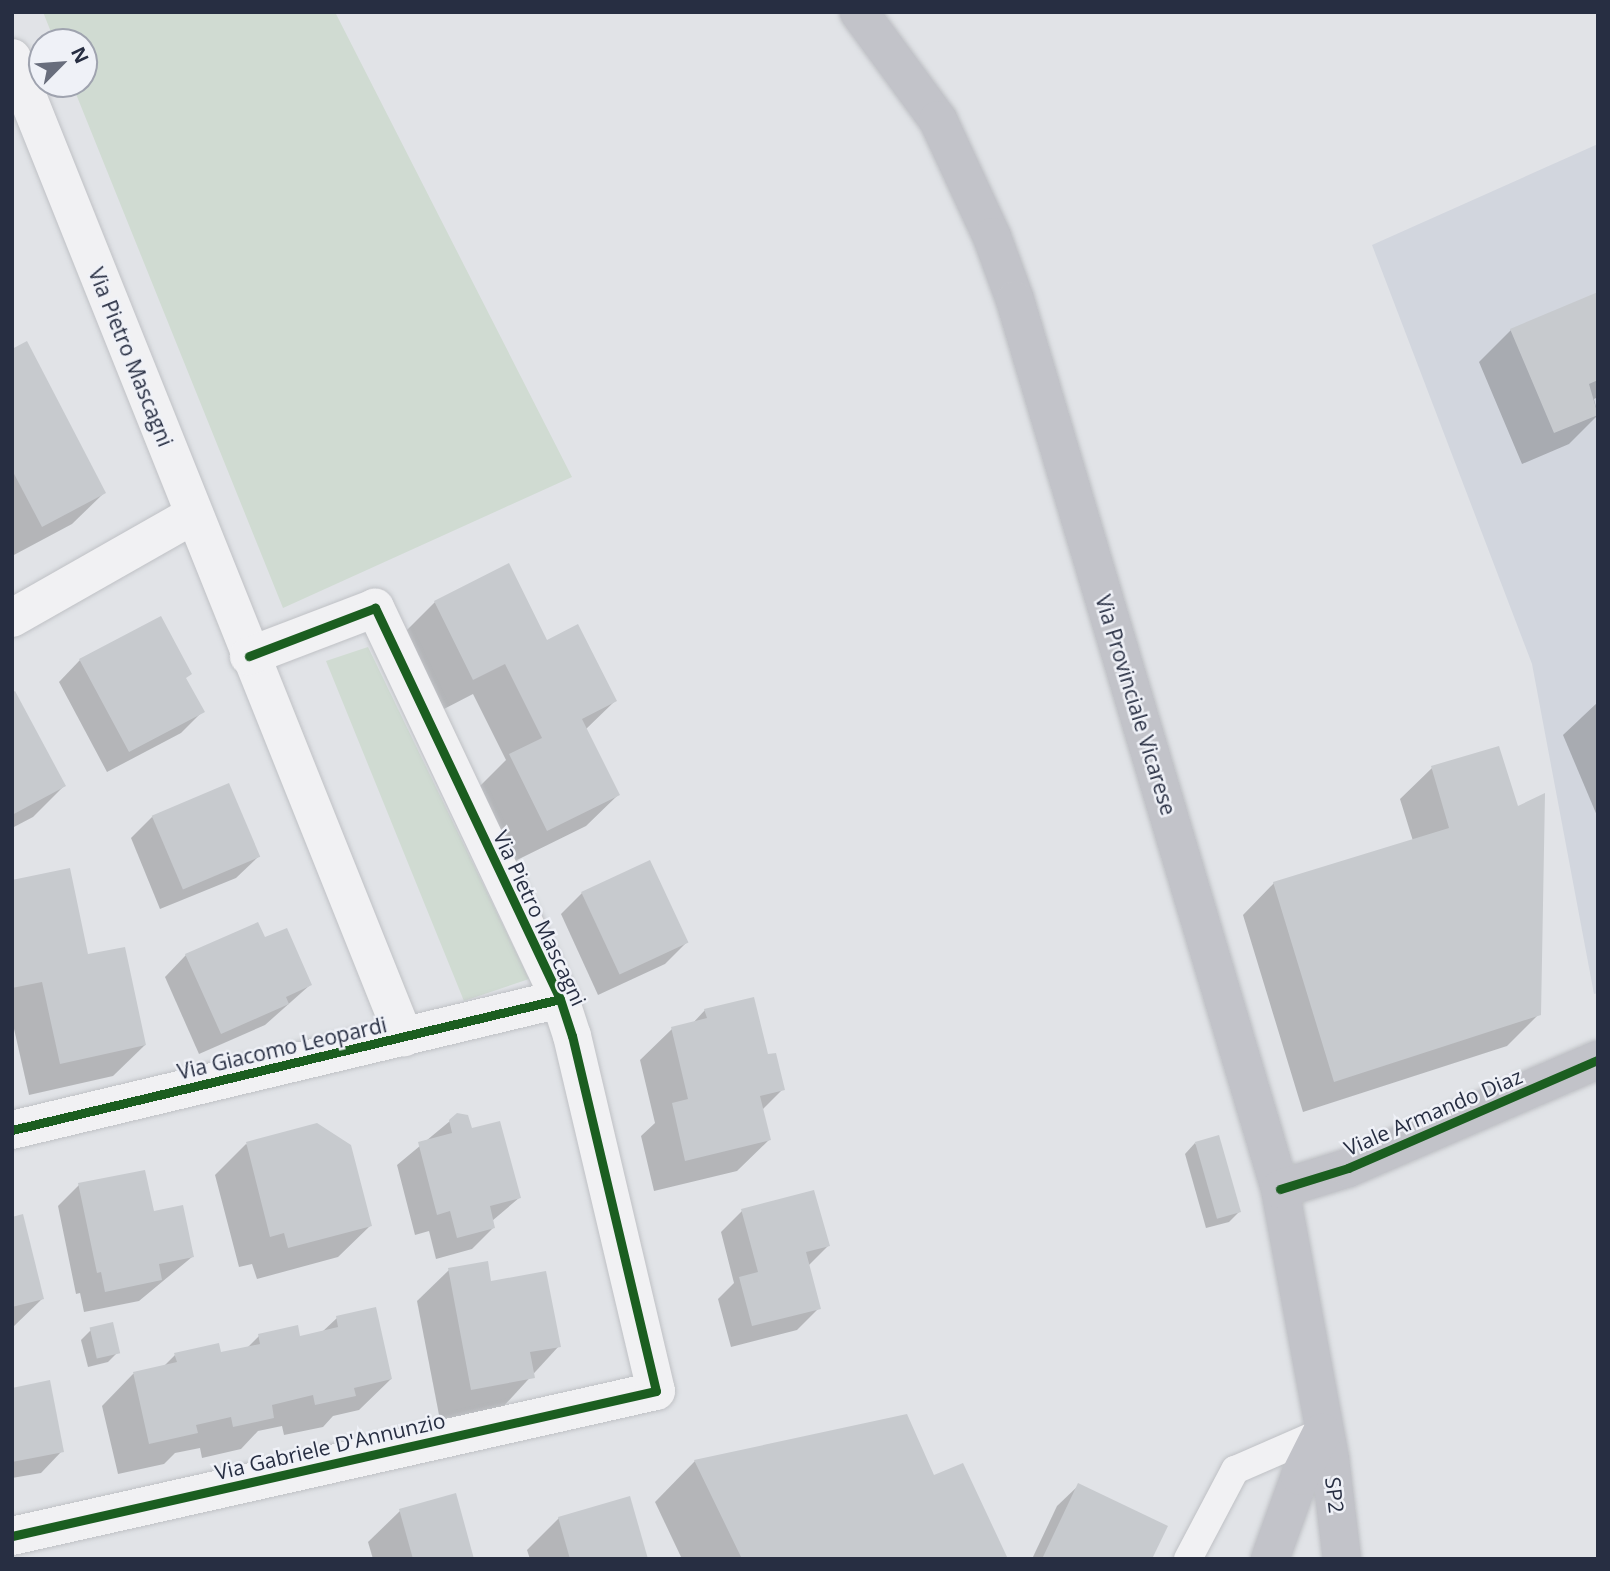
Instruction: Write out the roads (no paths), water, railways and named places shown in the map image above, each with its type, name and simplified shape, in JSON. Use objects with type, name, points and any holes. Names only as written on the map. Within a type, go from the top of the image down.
[{"type":"main road","name":"Via Provinciale Vicarese","points":[[864,14],[938,120],[992,237],[1015,300],[1280,1189],[1322,1432]]},
{"type":"main road","name":"Viale Armando Diaz","points":[[1280,1189],[1348,1168],[1598,1060]]},
{"type":"main road","name":"SP2","points":[[1270,1559],[1300,1476],[1322,1432]]},
{"type":"main road","name":"SP2","points":[[1322,1432],[1335,1489],[1342,1559]]},
{"type":"street","name":"Via Pietro Mascagni","points":[[12,58],[404,1037]]},
{"type":"street","points":[[12,618],[193,515]]},
{"type":"street","name":"Via Pietro Mascagni","points":[[250,656],[375,608],[559,999],[572,1035],[656,1391]]},
{"type":"street","name":"Via Giacomo Leopardi","points":[[12,1129],[559,999]]},
{"type":"street","name":"Via Gabriele D'Annunzio","points":[[12,1536],[656,1391]]},
{"type":"lane","points":[[1188,1559],[1235,1470],[1322,1432]]}]
